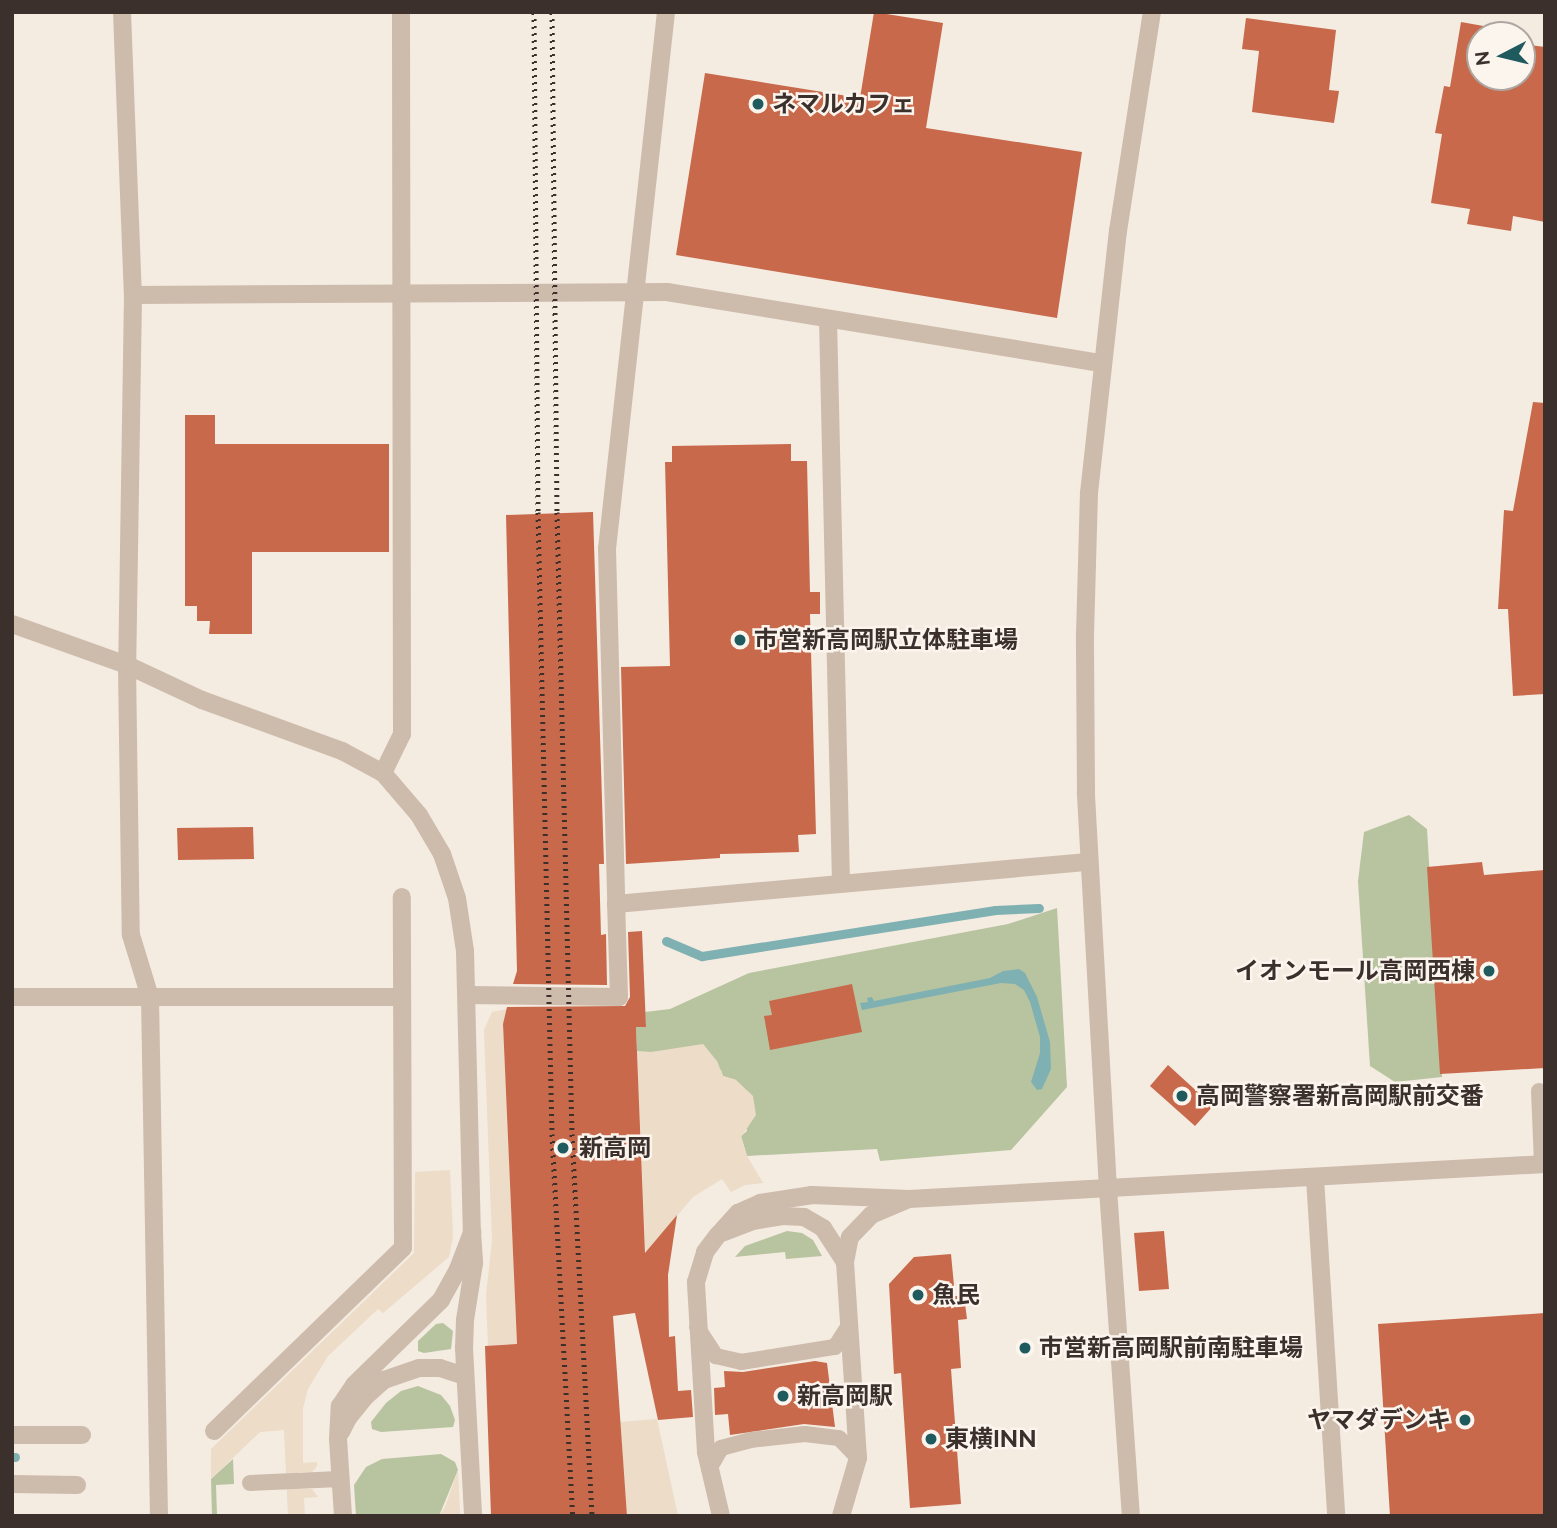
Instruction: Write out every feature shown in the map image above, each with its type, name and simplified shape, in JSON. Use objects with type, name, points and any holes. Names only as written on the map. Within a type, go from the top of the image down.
[{"type":"street","points":[[122,12],[133,295],[127,665],[131,935],[150,997],[159,1516]]},
{"type":"street","points":[[383,773],[402,734],[401,12]]},
{"type":"street","points":[[467,995],[619,997],[607,549],[666,12]]},
{"type":"street","points":[[1131,1516],[1088,862],[1086,596],[1090,492],[1102,363],[1118,231],[1152,12]]},
{"type":"street","points":[[133,295],[667,292],[1102,363]]},
{"type":"street","points":[[828,319],[841,884]]},
{"type":"street","points":[[12,624],[127,665],[196,698],[342,751],[383,773],[419,815],[442,854],[457,898],[467,995],[474,1263],[465,1320],[465,1376],[473,1516]]},
{"type":"street","points":[[616,904],[1088,862]]},
{"type":"street","points":[[214,1431],[403,1248],[402,897]]},
{"type":"street","points":[[12,997],[402,997]]},
{"type":"street","points":[[721,1516],[709,1469],[696,1326],[696,1282],[705,1252],[718,1235],[738,1213],[760,1203],[813,1195],[909,1199],[1544,1164]]},
{"type":"street","points":[[1315,1178],[1336,1516]]},
{"type":"street","points":[[841,1516],[858,1458],[845,1262],[850,1237],[870,1215],[909,1199]]},
{"type":"street","points":[[718,1235],[752,1221],[783,1216],[804,1217],[823,1228],[845,1262]]},
{"type":"street","points":[[343,1516],[338,1439],[341,1406],[354,1385],[441,1300],[458,1269],[472,1232]]},
{"type":"street","points":[[338,1439],[348,1418],[384,1380],[419,1368],[440,1368],[465,1376]]},
{"type":"street","points":[[12,1435],[82,1435]]},
{"type":"street","points":[[12,1484],[78,1485]]},
{"type":"lane","points":[[1539,1091],[1544,1164]]},
{"type":"lane","points":[[696,1326],[716,1356],[741,1362],[835,1347],[850,1324]]},
{"type":"lane","points":[[709,1469],[721,1448],[751,1440],[804,1434],[839,1437],[858,1458]]},
{"type":"lane","points":[[250,1483],[340,1479]]},
{"type":"green space","points":[[1409,815],[1427,829],[1442,1077],[1395,1082],[1370,1066],[1358,881],[1364,832]]},
{"type":"green space","points":[[1057,908],[1067,1087],[1011,1150],[880,1161],[877,1149],[747,1156],[741,1136],[747,1131],[736,1080],[723,1076],[721,1070],[637,1051],[636,1027],[646,1026],[645,1012],[670,1009],[749,973],[1008,924]]},
{"type":"green space","points":[[787,1231],[802,1233],[813,1240],[822,1256],[786,1259],[785,1252],[735,1257],[745,1246]]},
{"type":"green space","points":[[443,1323],[453,1331],[451,1349],[424,1353],[418,1351],[418,1341],[436,1324]]},
{"type":"green space","points":[[418,1386],[441,1395],[450,1406],[455,1420],[453,1427],[381,1432],[372,1429],[371,1422],[386,1403],[401,1391]]},
{"type":"green space","points":[[441,1454],[455,1462],[458,1470],[439,1516],[356,1516],[354,1485],[366,1467],[382,1459]]},
{"type":"green space","points":[[233,1459],[234,1484],[216,1485],[217,1516],[212,1516],[211,1479]]},
{"type":"shaded area","points":[[507,1009],[503,1024],[517,1344],[488,1346],[486,1295],[492,1241],[484,1030],[492,1012]]},
{"type":"shaded area","points":[[703,1044],[717,1061],[723,1076],[736,1080],[753,1096],[756,1115],[741,1137],[747,1156],[763,1183],[745,1185],[731,1192],[722,1179],[693,1197],[671,1223],[649,1337],[637,1051],[651,1052]]},
{"type":"shaded area","points":[[450,1170],[453,1237],[449,1257],[383,1313],[378,1309],[328,1356],[308,1389],[303,1408],[303,1463],[317,1462],[317,1466],[312,1472],[299,1472],[299,1489],[312,1489],[318,1497],[304,1498],[305,1516],[288,1516],[284,1430],[260,1432],[211,1479],[211,1449],[414,1253],[415,1172]]},
{"type":"shaded area","points":[[657,1419],[678,1516],[627,1516],[620,1422]]},
{"type":"shaded area","points":[[458,1470],[460,1514],[439,1516],[445,1507]]},
{"type":"water","points":[[1019,969],[1025,973],[1037,997],[1050,1042],[1051,1069],[1042,1089],[1037,1090],[1031,1082],[1040,1053],[1040,1037],[1030,1002],[1024,990],[1015,984],[1001,983],[862,1010],[860,1003],[868,1002],[867,998],[872,997],[874,1001],[990,978],[1003,971]]},
{"type":"building","points":[[874,12],[943,23],[926,128],[1082,152],[1057,318],[676,255],[705,73],[860,98]]},
{"type":"building","points":[[1246,18],[1336,30],[1329,90],[1339,91],[1334,123],[1252,112],[1259,51],[1242,49]]},
{"type":"building","points":[[1461,22],[1466,23],[1466,91],[1536,91],[1536,46],[1545,47],[1545,222],[1513,216],[1511,231],[1467,224],[1470,209],[1431,203],[1442,134],[1435,133],[1444,86],[1450,87]]},
{"type":"building","points":[[1533,402],[1545,403],[1545,694],[1513,696],[1508,609],[1498,609],[1504,510],[1513,511]]},
{"type":"building","points":[[185,415],[215,415],[215,444],[389,444],[389,552],[252,552],[252,634],[209,634],[210,621],[197,621],[197,606],[185,606]]},
{"type":"building","name":"市営新高岡駅立体駐車場","points":[[791,444],[791,461],[807,461],[810,592],[820,592],[820,614],[810,614],[816,834],[798,835],[799,852],[720,854],[720,858],[626,864],[621,667],[670,666],[665,462],[672,462],[672,446]]},
{"type":"building","points":[[593,512],[604,864],[599,864],[601,935],[606,934],[607,985],[513,984],[517,971],[506,515]]},
{"type":"building","points":[[253,827],[254,859],[178,860],[177,828]]},
{"type":"building","name":"イオンモール高岡西棟","points":[[1482,862],[1484,875],[1545,870],[1545,1068],[1440,1074],[1427,867]]},
{"type":"building","points":[[642,931],[646,1027],[636,1027],[645,1253],[677,1215],[668,1275],[669,1337],[675,1336],[678,1391],[691,1390],[693,1417],[658,1420],[635,1313],[613,1316],[627,1516],[491,1516],[485,1346],[517,1344],[503,1024],[507,1007],[625,1006],[630,997],[628,932]]},
{"type":"building","points":[[852,984],[862,1032],[770,1050],[764,1016],[772,1015],[769,1001]]},
{"type":"building","name":"高岡警察署新高岡駅前交番","points":[[1168,1065],[1213,1106],[1195,1126],[1150,1086]]},
{"type":"building","points":[[1164,1231],[1169,1289],[1139,1291],[1134,1233]]},
{"type":"building","points":[[951,1254],[955,1296],[964,1296],[967,1319],[958,1320],[961,1368],[951,1369],[961,1504],[910,1508],[901,1373],[894,1374],[889,1284],[914,1257]]},
{"type":"building","name":"ヤマダデンキ","points":[[1545,1313],[1545,1516],[1390,1516],[1378,1324]]},
{"type":"building","points":[[815,1361],[827,1363],[835,1427],[804,1424],[730,1435],[728,1414],[715,1415],[714,1388],[725,1387],[724,1371],[743,1372]]},
{"type":"waterway","points":[[666,941],[702,956],[995,910],[1039,908]]},
{"type":"railway","points":[[534,12],[538,512],[552,1134],[573,1516]]},
{"type":"railway","points":[[552,12],[557,512],[572,1134],[592,1516]]},
{"type":"place","name":"ネマルカフェ","points":[[758,104]]},
{"type":"place","name":"市営新高岡駅立体駐車場","points":[[740,640]]},
{"type":"place","name":"イオンモール高岡西棟","points":[[1489,971]]},
{"type":"place","name":"高岡警察署新高岡駅前交番","points":[[1182,1096]]},
{"type":"place","name":"新高岡","points":[[563,1148]]},
{"type":"place","name":"魚民","points":[[918,1295]]},
{"type":"place","name":"市営新高岡駅前南駐車場","points":[[1025,1348]]},
{"type":"place","name":"新高岡駅","points":[[783,1396]]},
{"type":"place","name":"ヤマダデンキ","points":[[1465,1420]]},
{"type":"place","name":"東横INN","points":[[931,1439]]}]
